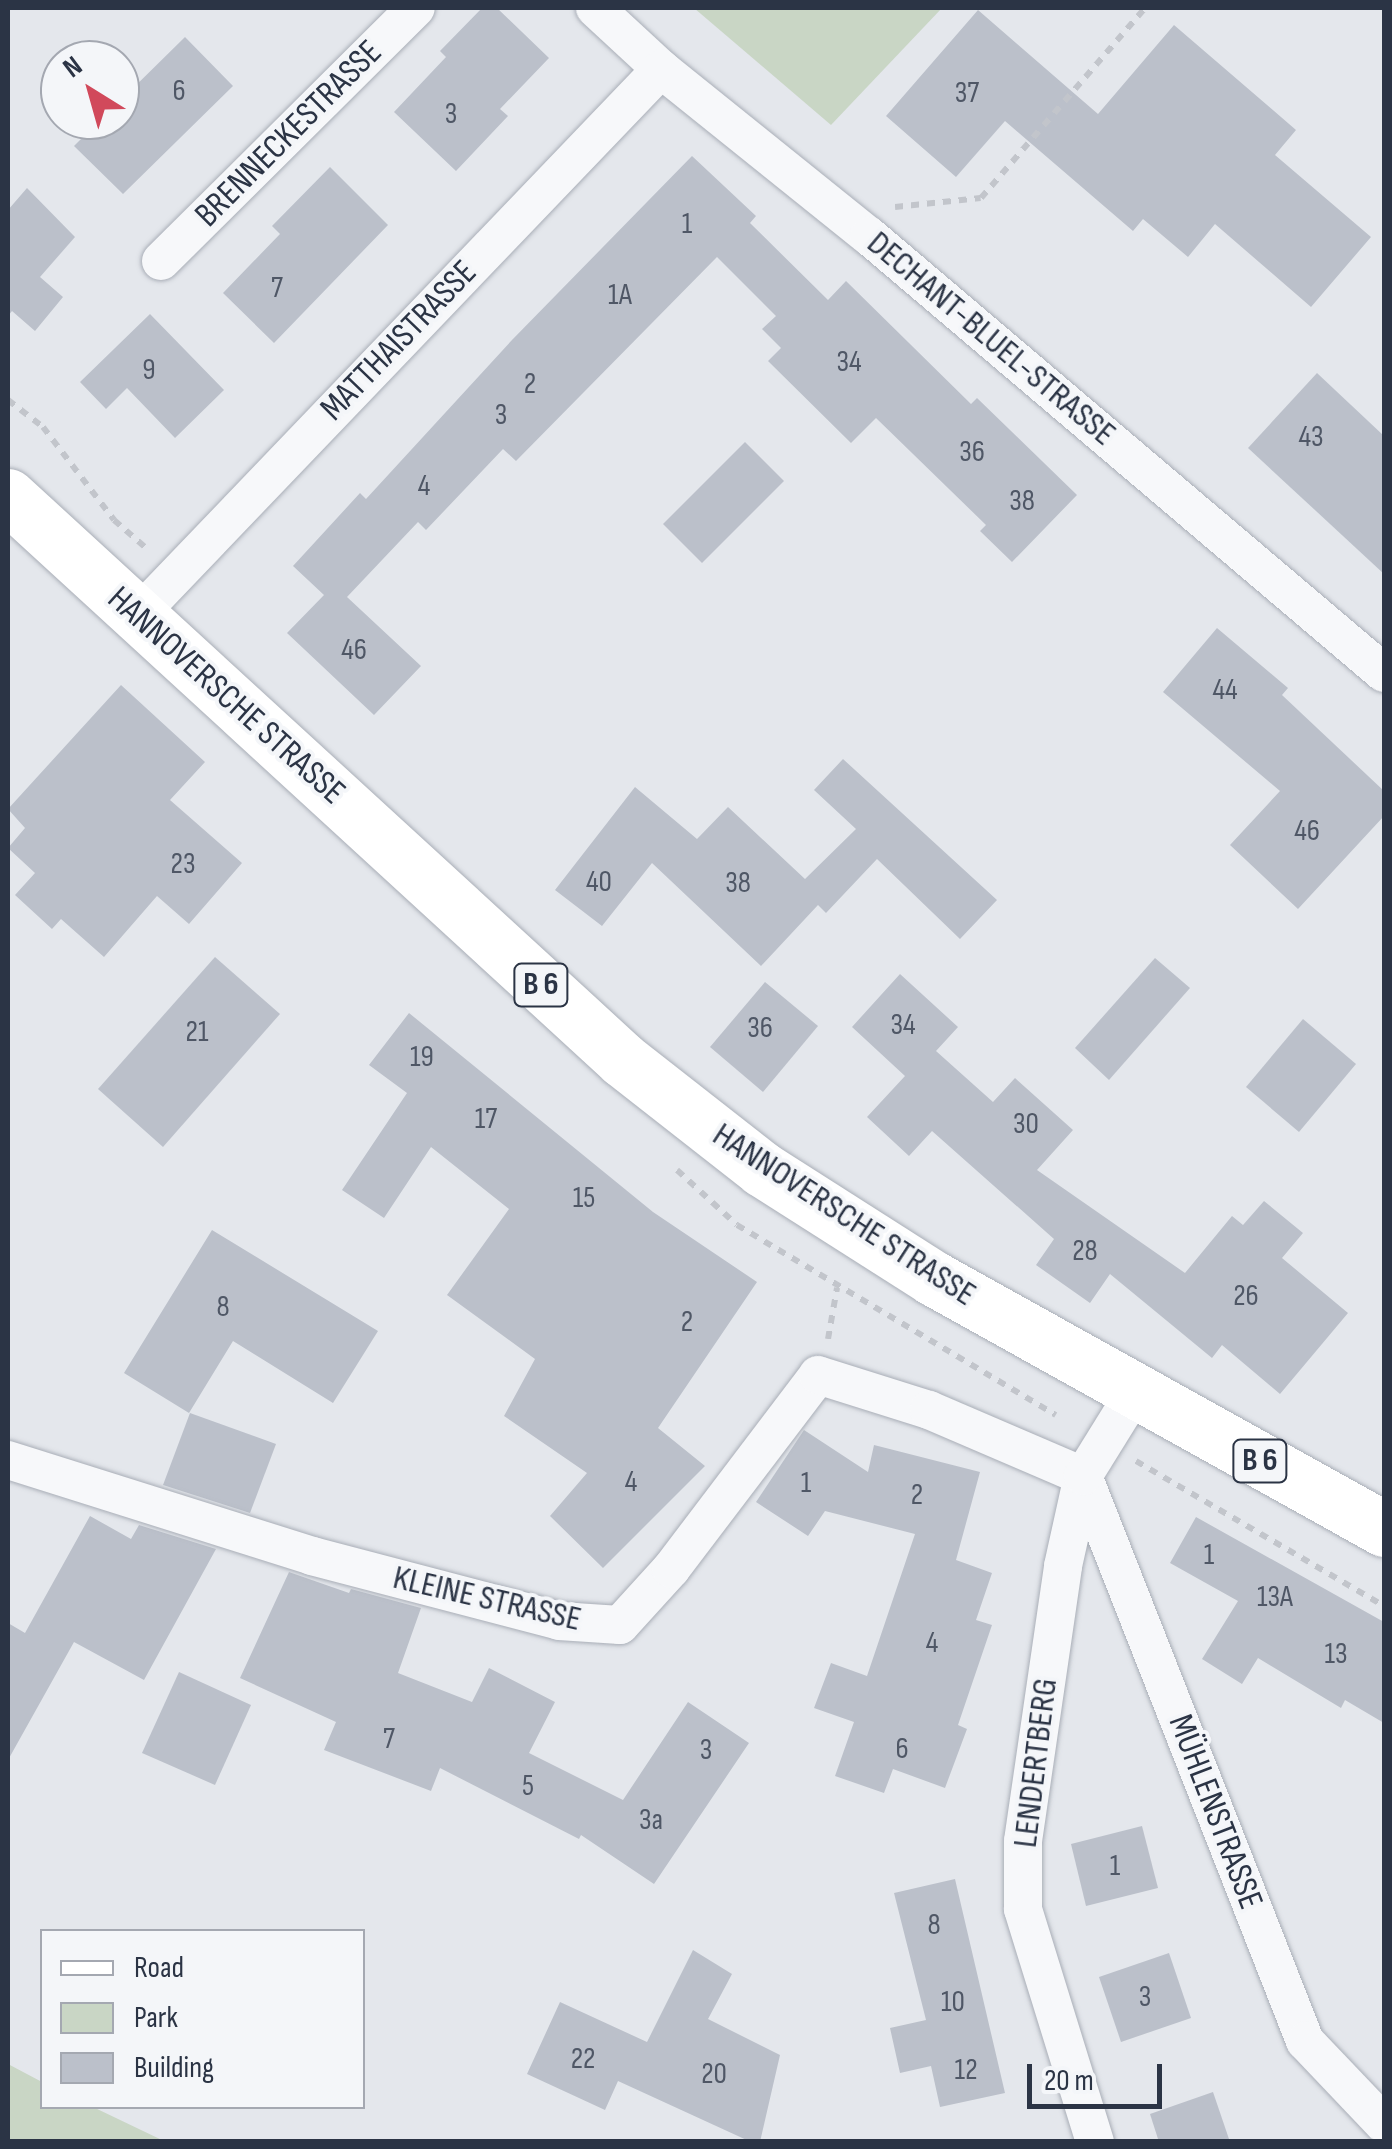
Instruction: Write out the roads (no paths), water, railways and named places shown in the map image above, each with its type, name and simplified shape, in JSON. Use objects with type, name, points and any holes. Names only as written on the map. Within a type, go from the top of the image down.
[{"type":"main road","name":"HANNOVERSCHE STRASSE","points":[[8,496],[624,1060],[762,1170],[934,1278],[1384,1529]]},
{"type":"street","name":"BRENNECKESTRASSE","points":[[162,262],[416,8]]},
{"type":"street","name":"DECHANT-BLUEL-STRASSE","points":[[595,8],[661,68],[869,236],[1384,673]]},
{"type":"street","name":"MATTHAISTRASSE","points":[[138,615],[661,68]]},
{"type":"street","name":"KLEINE STRASSE","points":[[8,1460],[312,1556],[559,1621],[620,1625],[671,1569],[818,1375],[930,1410],[1083,1476]]},
{"type":"street","name":"LENDERTBERG","points":[[1096,2142],[1023,1908],[1023,1841],[1063,1566],[1083,1476],[1136,1392]]},
{"type":"street","name":"MÜHLENSTRASSE","points":[[1083,1476],[1305,2042],[1384,2124]]}]
